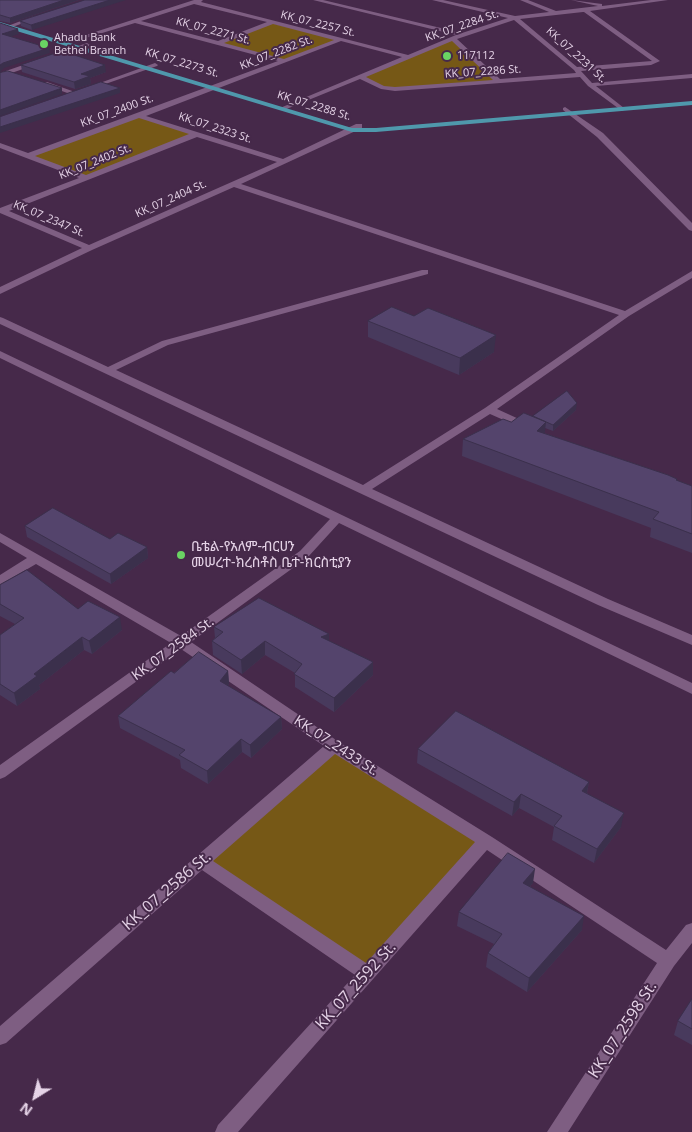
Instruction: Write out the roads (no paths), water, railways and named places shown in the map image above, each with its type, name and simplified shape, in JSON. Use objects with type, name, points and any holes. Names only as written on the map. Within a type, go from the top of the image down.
[{"type":"main road","name":"KK_07_2273 St.","points":[[0,19],[12,25],[87,44],[218,86]]},
{"type":"main road","name":"KK_07_2288 St.","points":[[0,24],[12,25],[146,68],[218,86],[356,128],[568,112],[692,99]]},
{"type":"main road","name":"KK_07_2288 St.","points":[[620,107],[692,103]]},
{"type":"street","points":[[316,0],[462,35]]},
{"type":"street","points":[[434,0],[448,1],[515,18]]},
{"type":"street","points":[[523,0],[554,12]]},
{"type":"street","points":[[574,0],[612,7]]},
{"type":"street","name":"KK_07_2284 St.","points":[[285,107],[462,35],[515,18],[554,12],[586,11],[665,0]]},
{"type":"street","points":[[64,43],[197,1]]},
{"type":"street","name":"KK_07_2257 St.","points":[[197,1],[272,23],[408,57]]},
{"type":"street","name":"KK_07_2286 St.","points":[[359,76],[387,89],[498,81],[657,61],[586,11]]},
{"type":"street","points":[[12,25],[42,16]]},
{"type":"street","name":"KK_07_2231 St.","points":[[515,18],[579,72],[590,85],[620,107]]},
{"type":"street","name":"KK_07_2271 St.","points":[[136,21],[285,61]]},
{"type":"street","points":[[218,43],[272,23]]},
{"type":"street","points":[[453,39],[498,81]]},
{"type":"street","name":"KK_07_2282 St.","points":[[218,86],[339,40]]},
{"type":"street","points":[[0,75],[87,44]]},
{"type":"street","points":[[64,96],[155,65]]},
{"type":"street","points":[[0,69],[18,75]]},
{"type":"street","points":[[590,85],[692,76]]},
{"type":"street","points":[[36,81],[73,93]]},
{"type":"street","name":"KK_07_2400 St.","points":[[26,156],[218,86]]},
{"type":"street","points":[[568,112],[600,136],[692,228]]},
{"type":"street","name":"KK_07_2323 St.","points":[[139,116],[284,162]]},
{"type":"street","name":"KK_07_2404 St.","points":[[0,292],[89,248],[356,128]]},
{"type":"street","name":"KK_07_2402 St.","points":[[1,210],[197,134]]},
{"type":"street","points":[[0,145],[86,178]]},
{"type":"street","points":[[233,184],[626,314]]},
{"type":"street","name":"KK_07_2347 St.","points":[[1,210],[89,248]]},
{"type":"street","points":[[107,371],[165,343],[425,272]]},
{"type":"street","points":[[363,490],[489,410],[626,314],[692,274]]},
{"type":"street","points":[[0,320],[602,602],[692,640]]},
{"type":"street","points":[[0,354],[692,689]]},
{"type":"street","points":[[489,410],[542,433]]},
{"type":"street","name":"KK_07_2584 St.","points":[[0,773],[304,554],[338,517]]},
{"type":"street","name":"KK_07_2433 St.","points":[[0,537],[182,643],[334,746],[486,840],[668,961]]},
{"type":"street","points":[[0,581],[36,559]]},
{"type":"street","name":"KK_07_2586 St.","points":[[0,1037],[334,746]]},
{"type":"street","name":"KK_07_2592 St.","points":[[225,1132],[486,840]]},
{"type":"street","points":[[201,861],[367,974]]},
{"type":"street","name":"KK_07_2598 St.","points":[[557,1132],[668,961],[692,930]]},
{"type":"place","name":"Ahadu Bank Bethel Branch","points":[[44,44]]},
{"type":"place","name":"117112","points":[[447,56]]},
{"type":"place","name":"ቤቴል-የአለም-ብርሀን መሠረተ-ክረስቶስ ቤተ-ክርስቲያን","points":[[181,555]]}]
